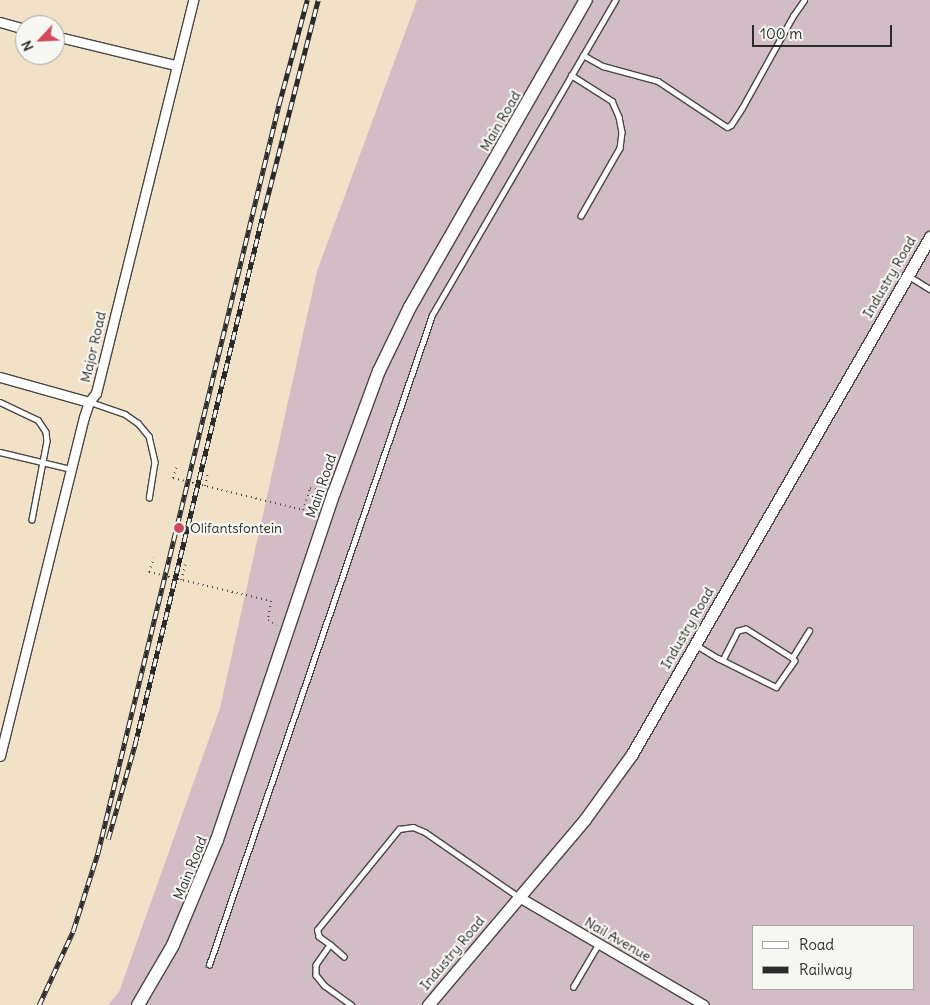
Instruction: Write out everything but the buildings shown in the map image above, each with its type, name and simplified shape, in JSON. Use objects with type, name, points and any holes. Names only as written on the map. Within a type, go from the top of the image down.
[{"type":"main road","name":"Main Road","points":[[138,1005],[173,944],[218,840],[334,493],[370,392],[398,331],[586,0]]},
{"type":"street","name":"Major Road","points":[[0,756],[71,469],[89,402],[96,393],[175,65],[193,0]]},
{"type":"street","points":[[0,22],[15,26]]},
{"type":"street","points":[[65,38],[175,65]]},
{"type":"street","name":"Industry Road","points":[[428,1005],[611,784],[632,754],[930,237]]},
{"type":"street","points":[[0,377],[89,402]]},
{"type":"street","name":"Nail Avenue","points":[[519,897],[704,1005]]},
{"type":"lane","points":[[209,965],[432,315],[615,0]]},
{"type":"lane","points":[[583,55],[603,66],[658,81],[727,127],[732,125],[793,16],[804,0]]},
{"type":"lane","points":[[571,75],[612,101],[620,117],[622,132],[620,148],[581,216]]},
{"type":"lane","points":[[908,275],[930,289]]},
{"type":"lane","points":[[0,402],[41,423],[46,436],[32,520]]},
{"type":"lane","points":[[89,402],[125,414],[138,423],[149,436],[155,462],[149,498]]},
{"type":"lane","points":[[0,452],[71,469]]},
{"type":"lane","points":[[723,660],[738,631],[742,629],[746,629],[792,658]]},
{"type":"lane","points":[[695,644],[776,686],[793,665],[792,658],[809,630]]},
{"type":"lane","points":[[344,957],[319,937],[317,930],[398,829],[413,827],[425,832],[519,897]]},
{"type":"lane","points":[[573,986],[599,943]]},
{"type":"lane","points":[[330,946],[316,965],[316,975],[324,985],[352,1005]]},
{"type":"path","points":[[177,466],[173,478],[303,510],[310,488],[334,493]]},
{"type":"path","points":[[205,486],[208,472]]},
{"type":"path","points":[[154,558],[149,572],[271,602],[268,620]]},
{"type":"path","points":[[180,580],[186,563]]},
{"type":"shaded area","points":[[417,0],[930,0],[930,1005],[108,1005],[119,992],[220,708],[317,271]]},
{"type":"railway","points":[[39,1005],[73,931],[98,852],[279,104],[307,0]]},
{"type":"railway","points":[[108,839],[135,744],[262,218],[318,0]]},
{"type":"place","name":"Olifantsfontein","points":[[179,528]]}]
